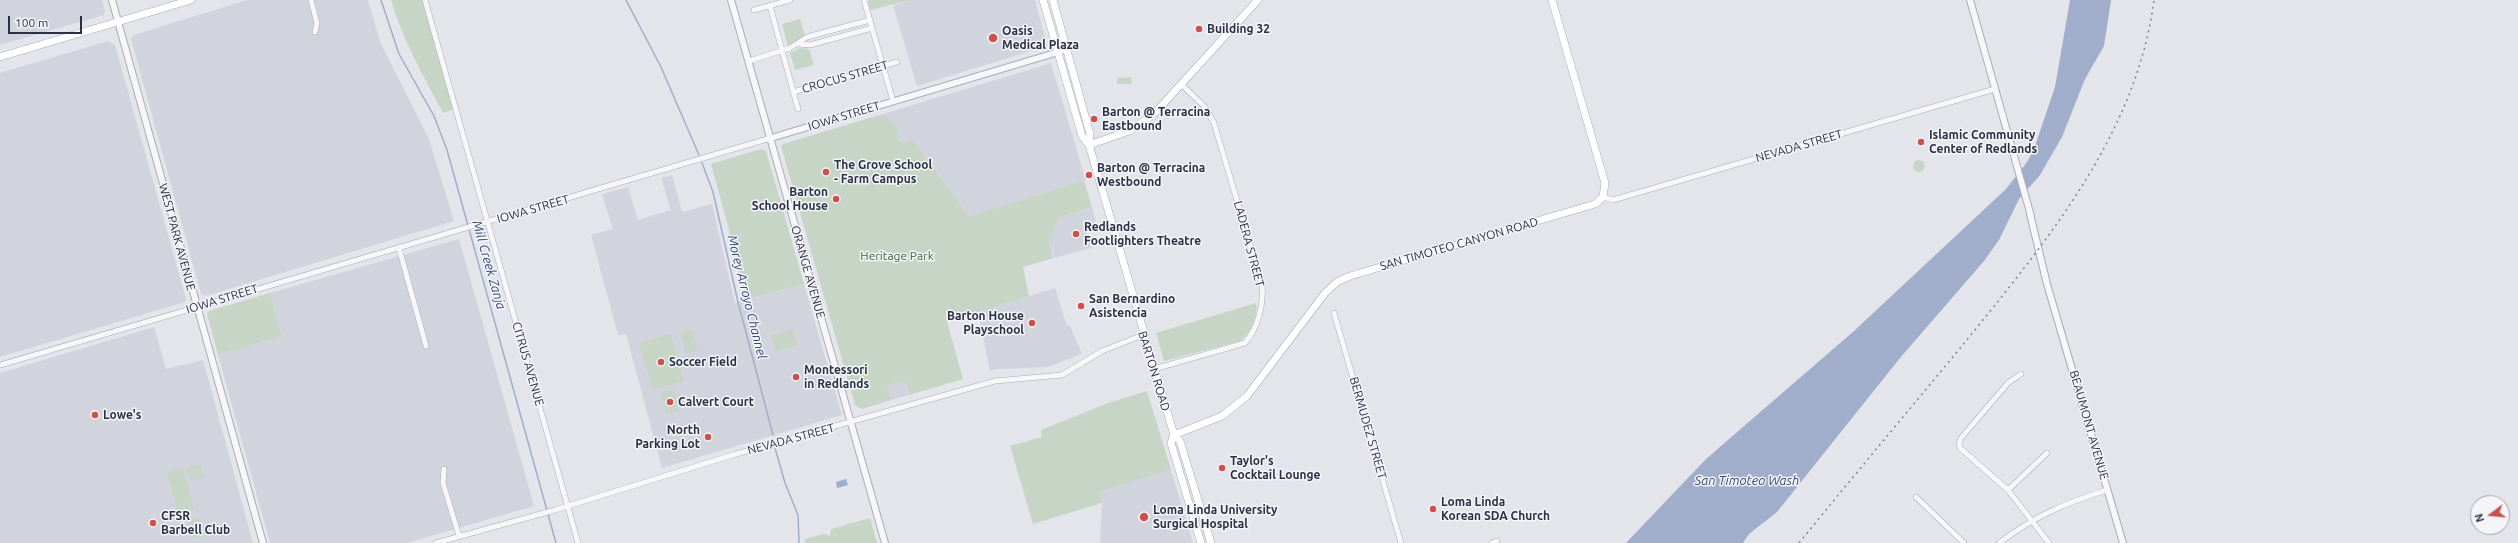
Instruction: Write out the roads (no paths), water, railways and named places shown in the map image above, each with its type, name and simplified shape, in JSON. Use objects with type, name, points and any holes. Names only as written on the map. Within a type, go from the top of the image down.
[{"type":"main road","points":[[0,57],[191,0]]},
{"type":"main road","name":"BARTON ROAD","points":[[1043,0],[1082,136],[1089,145]]},
{"type":"main road","name":"BARTON ROAD","points":[[1053,0],[1065,50],[1090,134],[1089,145],[1143,335],[1174,435],[1180,441],[1211,543]]},
{"type":"main road","points":[[1089,145],[1137,127],[1166,104],[1258,0]]},
{"type":"main road","points":[[1552,0],[1605,183],[1604,197]]},
{"type":"main road","name":"SAN TIMOTEO CANYON ROAD","points":[[1174,435],[1222,416],[1247,396],[1325,293],[1337,282],[1350,276],[1595,204],[1604,197]]},
{"type":"main road","name":"BARTON ROAD","points":[[1174,435],[1171,443],[1201,543]]},
{"type":"street","name":"WEST PARK AVENUE","points":[[112,0],[196,307],[263,543]]},
{"type":"street","points":[[311,0],[317,23],[315,32]]},
{"type":"street","name":"CITRUS AVENUE","points":[[425,0],[578,543]]},
{"type":"street","name":"ORANGE AVENUE","points":[[731,0],[885,543]]},
{"type":"street","points":[[754,10],[790,0]]},
{"type":"street","points":[[864,0],[893,101]]},
{"type":"street","name":"BEAUMONT AVENUE","points":[[1970,0],[2123,543]]},
{"type":"street","points":[[770,6],[798,109]]},
{"type":"street","points":[[749,61],[782,51],[799,44],[806,38],[870,20]]},
{"type":"street","points":[[799,44],[810,45],[872,28]]},
{"type":"street","name":"IOWA STREET","points":[[0,365],[488,222],[1065,50]]},
{"type":"street","name":"CROCUS STREET","points":[[793,92],[897,62]]},
{"type":"street","name":"LADERA STREET","points":[[1154,369],[1245,343],[1255,327],[1263,298],[1262,285],[1214,123],[1205,108],[1182,85]]},
{"type":"street","name":"NEVADA STREET","points":[[1604,197],[1613,200],[1995,89]]},
{"type":"street","points":[[399,248],[426,346]]},
{"type":"street","name":"BERMUDEZ STREET","points":[[1334,313],[1401,543]]},
{"type":"street","name":"NEVADA STREET","points":[[436,543],[555,510],[722,458],[851,423],[995,381],[1062,374],[1102,351],[1143,335]]},
{"type":"street","points":[[2021,374],[2008,383],[1961,438],[1959,444],[1960,448],[2008,490],[2032,519],[2049,543]]},
{"type":"street","points":[[2008,490],[2047,453]]},
{"type":"street","points":[[444,469],[443,483],[459,536]]},
{"type":"street","points":[[1999,543],[2032,519],[2074,500],[2108,490]]},
{"type":"street","points":[[1916,497],[1964,543]]},
{"type":"water","name":"San Timoteo Wash","points":[[2070,0],[2111,0],[2104,46],[2085,79],[2062,137],[2040,175],[2019,199],[1999,240],[1984,261],[1900,358],[1777,512],[1749,534],[1743,543],[1626,543],[1706,459],[1854,331],[2006,189],[2027,162],[2034,149],[2055,87]]},
{"type":"water","points":[[846,479],[848,485],[837,488],[836,482]]},
{"type":"waterway","name":"Mill Creek Zanja","points":[[381,0],[399,54],[434,116],[447,150],[556,543]]},
{"type":"waterway","name":"Morey Arroyo Channel","points":[[626,0],[661,67],[699,155]]},
{"type":"waterway","name":"Morey Arroyo Channel","points":[[702,163],[713,192],[738,302],[773,435]]},
{"type":"waterway","name":"Morey Arroyo Channel","points":[[775,448],[785,483],[798,515],[799,543]]},
{"type":"railway","points":[[1799,543],[2021,273],[2052,231],[2080,189],[2106,145],[2127,99],[2144,50],[2154,0]]},
{"type":"place","name":"Building 32","points":[[1199,29]]},
{"type":"place","name":"Oasis Medical Plaza","points":[[993,38]]},
{"type":"place","name":"Barton @ Terracina Eastbound","points":[[1094,119]]},
{"type":"place","name":"Islamic Community Center of Redlands","points":[[1921,142]]},
{"type":"place","name":"The Grove School - Farm Campus","points":[[826,172]]},
{"type":"place","name":"Barton @ Terracina Westbound","points":[[1089,175]]},
{"type":"place","name":"Barton School House","points":[[836,199]]},
{"type":"place","name":"Redlands Footlighters Theatre","points":[[1076,234]]},
{"type":"place","name":"San Bernardino Asistencia","points":[[1081,306]]},
{"type":"place","name":"Barton House Playschool","points":[[1032,323]]},
{"type":"place","name":"Soccer Field","points":[[661,362]]},
{"type":"place","name":"Montessori in Redlands","points":[[796,377]]},
{"type":"place","name":"Calvert Court","points":[[670,402]]},
{"type":"place","name":"Lowe's","points":[[95,415]]},
{"type":"place","name":"North Parking Lot","points":[[708,437]]},
{"type":"place","name":"Taylor's Cocktail Lounge","points":[[1222,468]]},
{"type":"place","name":"Loma Linda Korean SDA Church","points":[[1433,509]]},
{"type":"place","name":"Loma Linda University Surgical Hospital","points":[[1144,517]]},
{"type":"place","name":"CFSR Barbell Club","points":[[153,523]]},
{"type":"park label","name":"Heritage Park","points":[[897,256]]}]
